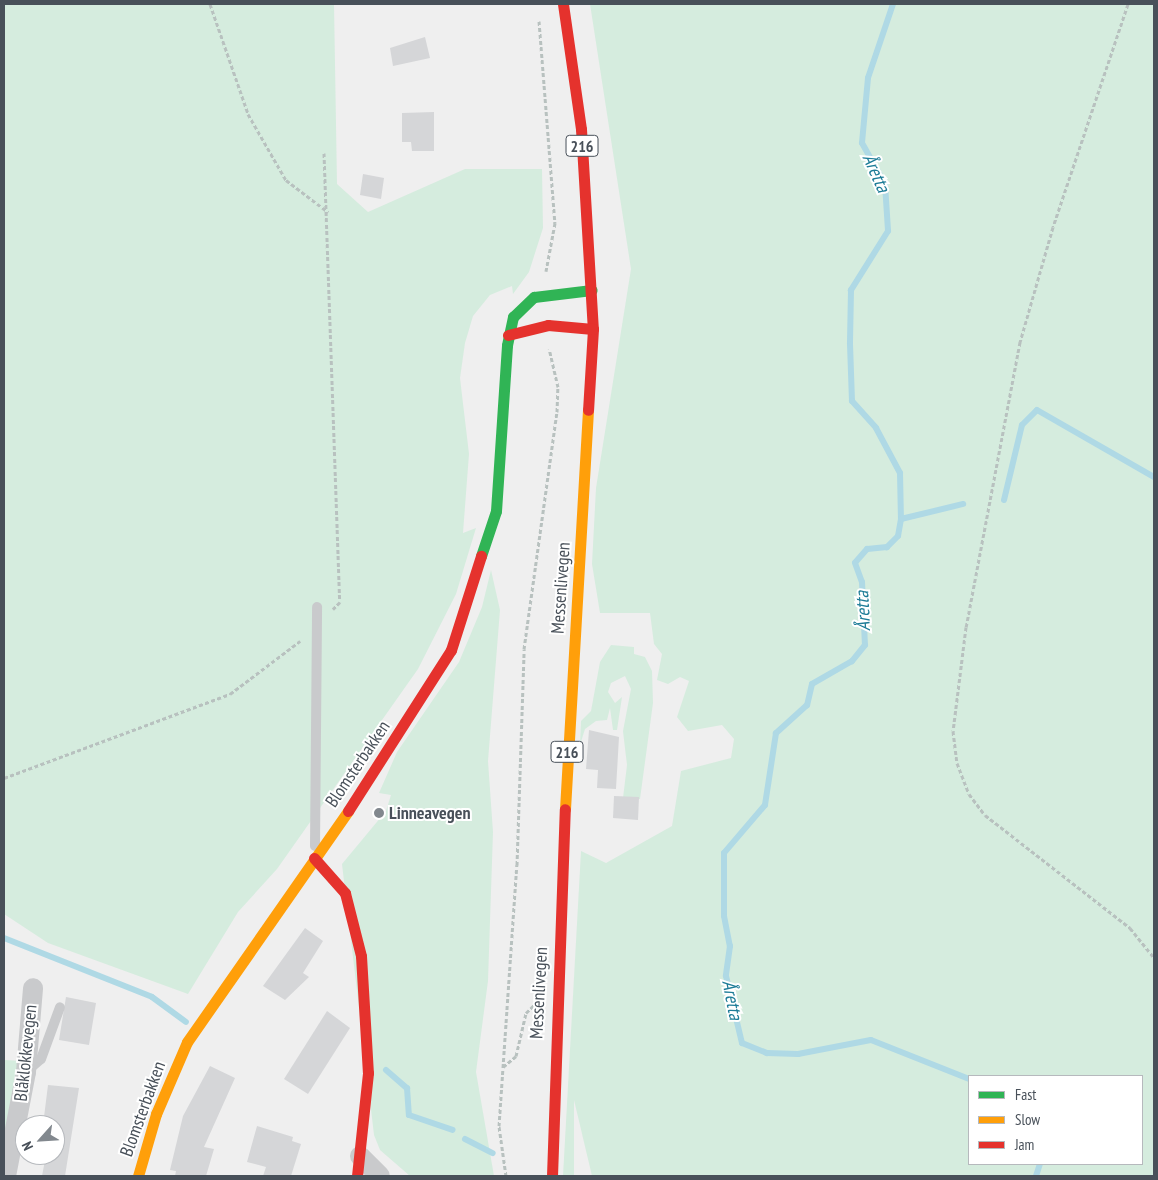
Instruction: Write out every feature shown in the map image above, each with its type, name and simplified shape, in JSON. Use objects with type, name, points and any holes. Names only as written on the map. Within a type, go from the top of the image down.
[{"type":"street","name":"Messenlivegen","points":[[552,1176],[556,1003],[593,329],[592,290],[580,129],[563,4]]},
{"type":"street","name":"Blomsterbakken","points":[[138,1176],[156,1114],[188,1042],[434,681],[464,620],[496,511],[508,335],[521,305],[534,297],[592,290]]},
{"type":"street","points":[[508,335],[548,325],[593,329]]},
{"type":"street","points":[[314,858],[345,893],[359,937],[368,1073],[357,1176]]},
{"type":"street","name":"Blåklokkevegen","points":[[6,1176],[26,1072],[33,988]]},
{"type":"street","points":[[360,1156],[380,1176]]},
{"type":"lane","points":[[314,858],[317,607]]},
{"type":"lane","points":[[26,1072],[41,1059],[60,1007]]},
{"type":"path","points":[[210,4],[248,114],[286,180],[328,212]]},
{"type":"path","points":[[1128,4],[1053,227],[1020,342],[966,627],[953,731],[957,763],[969,794],[985,815],[1130,928],[1154,958]]},
{"type":"path","points":[[538,13],[555,223],[545,275]]},
{"type":"path","points":[[4,778],[230,694],[317,628],[340,602],[328,212],[324,153]]},
{"type":"path","points":[[506,1176],[499,1126],[516,875],[524,649],[558,412],[558,387],[548,340]]},
{"type":"path","points":[[503,1067],[516,1056],[530,1007],[556,1003]]},
{"type":"green space","points":[[4,4],[334,4],[337,184],[368,212],[465,169],[542,169],[543,228],[529,272],[513,294],[512,286],[490,295],[473,316],[465,343],[460,378],[469,454],[463,533],[476,528],[456,594],[418,669],[277,869],[238,912],[188,994],[48,943],[4,914]]},
{"type":"green space","points":[[590,4],[1154,4],[1154,1176],[592,1176],[574,1100],[574,1176],[563,1176],[581,851],[606,863],[672,826],[681,771],[731,758],[734,739],[722,725],[688,731],[677,717],[689,681],[680,677],[668,684],[657,680],[662,654],[654,644],[650,613],[600,613],[592,564],[596,488],[631,269]]},
{"type":"green space","points":[[491,570],[500,610],[488,761],[493,832],[488,981],[476,1072],[494,1176],[410,1176],[380,1150],[374,1135],[342,864],[386,811],[391,795],[379,793],[397,752],[459,662],[482,607]]},
{"type":"green space","points":[[611,645],[634,647],[634,654],[645,657],[652,671],[653,703],[640,799],[623,798],[627,765],[623,731],[631,689],[625,676],[611,683],[608,692],[615,703],[622,697],[617,730],[613,730],[610,708],[607,720],[596,721],[585,729],[580,745],[581,721],[591,711],[600,662]]},
{"type":"green space","points":[[4,1060],[22,1061],[4,1159]]},
{"type":"building","points":[[425,37],[430,58],[393,66],[390,48]]},
{"type":"building","points":[[434,112],[434,151],[412,151],[411,142],[402,142],[402,113]]},
{"type":"building","points":[[363,174],[384,178],[381,199],[360,195]]},
{"type":"building","points":[[589,730],[619,737],[616,789],[597,788],[598,770],[586,769]]},
{"type":"building","points":[[614,796],[639,797],[638,820],[613,818]]},
{"type":"building","points":[[305,928],[323,941],[303,973],[309,977],[285,1000],[263,986]]},
{"type":"building","points":[[66,997],[96,1003],[89,1045],[59,1040]]},
{"type":"building","points":[[327,1011],[350,1028],[308,1094],[284,1079]]},
{"type":"building","points":[[210,1066],[235,1078],[204,1147],[214,1149],[206,1176],[175,1176],[176,1171],[170,1170],[183,1116]]},
{"type":"building","points":[[48,1085],[79,1088],[65,1176],[42,1176],[44,1165],[65,1165],[65,1115],[44,1115]]},
{"type":"building","points":[[257,1126],[293,1137],[292,1141],[301,1144],[291,1176],[263,1176],[266,1167],[247,1162]]},
{"type":"waterway","name":"Åretta","points":[[893,4],[868,78],[862,143],[885,184],[888,231],[851,290],[850,344],[852,401],[876,428],[900,473],[901,519],[898,536],[887,547],[867,549],[855,563],[862,582],[865,645],[852,661],[812,684],[807,705],[776,733],[765,805],[724,853],[724,916],[730,946],[726,976],[742,1043],[767,1053],[798,1054],[871,1040],[968,1079]]},
{"type":"waterway","points":[[1004,500],[1022,425],[1037,410],[1154,477]]},
{"type":"waterway","points":[[901,519],[963,504]]},
{"type":"waterway","points":[[4,938],[152,997],[186,1022]]},
{"type":"waterway","points":[[386,1070],[407,1088],[409,1115],[453,1130]]},
{"type":"waterway","points":[[465,1139],[493,1153]]},
{"type":"waterway","name":"Åretta","points":[[1036,1176],[1040,1165]]},
{"type":"traffic: fast","points":[[481,556],[496,511],[507,345],[513,317],[534,297],[592,290]]},
{"type":"traffic: slow","points":[[565,809],[588,410]]},
{"type":"traffic: slow","points":[[138,1176],[156,1114],[187,1042],[348,811]]},
{"type":"traffic: jam","points":[[563,4],[581,129],[593,329],[588,410]]},
{"type":"traffic: jam","points":[[508,335],[548,325],[593,329]]},
{"type":"traffic: jam","points":[[348,811],[451,650],[481,556]]},
{"type":"traffic: jam","points":[[552,1176],[565,809]]},
{"type":"traffic: jam","points":[[314,858],[345,893],[361,956],[368,1073],[357,1176]]},
{"type":"place","name":"Linneavegen","points":[[379,813]]}]
